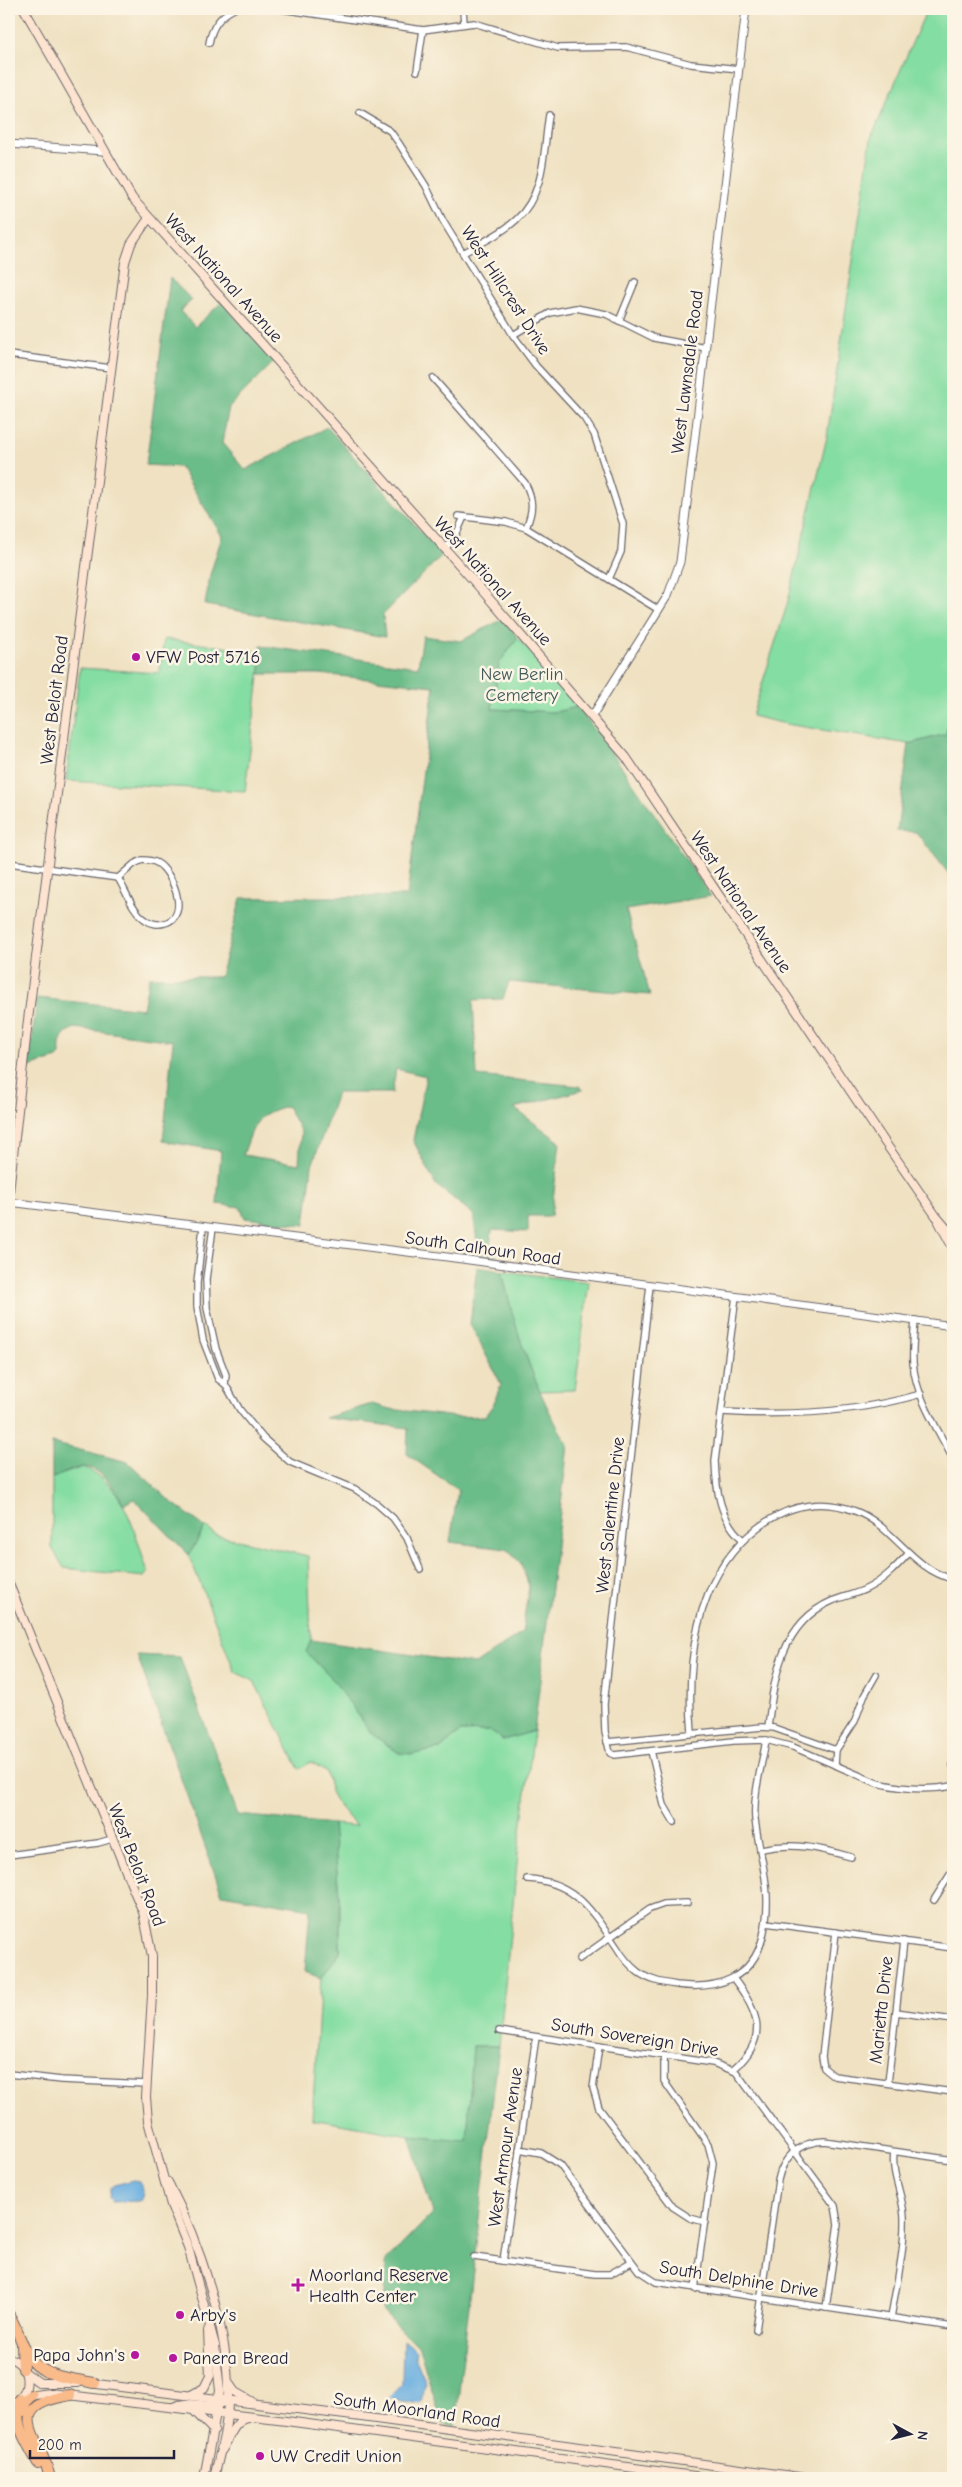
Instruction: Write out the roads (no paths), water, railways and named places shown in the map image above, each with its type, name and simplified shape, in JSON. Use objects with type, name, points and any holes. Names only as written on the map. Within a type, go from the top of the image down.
[{"type":"highway","points":[[9,2315],[32,2361],[41,2369],[52,2374],[95,2383]]},
{"type":"highway","points":[[20,2335],[25,2371]]},
{"type":"highway","points":[[49,2478],[30,2425],[31,2411],[34,2406],[44,2401],[70,2395]]},
{"type":"highway","points":[[25,2397],[17,2420],[19,2428],[49,2478]]},
{"type":"main road","name":"West National Avenue","points":[[24,9],[126,189],[149,218],[592,716],[633,768],[936,1216],[953,1248]]},
{"type":"main road","name":"West Beloit Road","points":[[9,1192],[125,262],[131,244],[149,218]]},
{"type":"main road","name":"West National Avenue","points":[[936,1216],[953,1236]]},
{"type":"main road","name":"West Beloit Road","points":[[9,1584],[143,1912],[152,1956],[152,1995],[146,2084],[148,2121],[171,2205],[188,2247],[215,2345],[221,2404],[226,2414],[214,2478]]},
{"type":"main road","name":"West Beloit Road","points":[[163,2172],[188,2225],[215,2307],[223,2344],[227,2381],[204,2478]]},
{"type":"main road","points":[[192,2395],[204,2388],[210,2376],[208,2314]]},
{"type":"main road","name":"South Moorland Road","points":[[9,2358],[19,2363],[25,2371],[40,2383],[95,2383],[192,2395],[221,2404],[226,2414],[709,2478]]},
{"type":"main road","points":[[9,2406],[25,2397],[27,2381],[25,2371]]},
{"type":"main road","points":[[227,2381],[235,2392],[255,2403]]},
{"type":"main road","name":"South Moorland Road","points":[[25,2397],[51,2393],[193,2410],[221,2404],[255,2403],[806,2478]]},
{"type":"main road","points":[[171,2407],[182,2402],[221,2404]]},
{"type":"main road","points":[[193,2410],[214,2431]]},
{"type":"main road","points":[[220,2454],[234,2427],[241,2420],[253,2417]]},
{"type":"main road","points":[[591,2462],[592,2449]]},
{"type":"street","points":[[208,43],[218,21],[234,9]]},
{"type":"street","points":[[281,9],[300,10],[423,30],[464,24],[482,25],[558,48],[626,47],[691,64],[738,69]]},
{"type":"street","points":[[463,9],[464,24]]},
{"type":"street","name":"West Lawnsdale Road","points":[[592,716],[659,610],[673,585],[680,562],[746,9]]},
{"type":"street","points":[[417,71],[423,30]]},
{"type":"street","name":"West Hillcrest Drive","points":[[360,113],[390,131],[398,142],[513,335],[536,366],[584,418],[599,445],[623,524],[622,552],[609,579]]},
{"type":"street","points":[[463,254],[508,226],[531,203],[541,173],[549,115]]},
{"type":"street","points":[[9,144],[104,151]]},
{"type":"street","points":[[619,321],[635,282]]},
{"type":"street","points":[[513,335],[550,313],[567,308],[596,311],[654,338],[706,348]]},
{"type":"street","points":[[9,356],[111,368]]},
{"type":"street","points":[[433,378],[525,483],[532,503],[531,516],[526,528]]},
{"type":"street","points":[[445,549],[456,535],[461,517],[506,522],[526,528],[659,610]]},
{"type":"street","points":[[9,863],[118,878],[134,864],[142,860],[158,863],[163,868],[179,898],[177,913],[171,921],[163,924],[146,920],[138,913],[118,878]]},
{"type":"street","name":"South Calhoun Road","points":[[9,1202],[953,1326]]},
{"type":"street","points":[[203,1227],[197,1283],[197,1306],[206,1347],[218,1379],[225,1384],[240,1410],[263,1438],[290,1462],[355,1489],[393,1518],[407,1538],[420,1569]]},
{"type":"street","points":[[212,1228],[206,1279],[206,1305],[215,1344],[226,1376],[225,1384]]},
{"type":"street","name":"West Salentine Drive","points":[[607,1746],[604,1704],[650,1285]]},
{"type":"street","points":[[736,1296],[715,1461],[718,1496],[722,1510],[729,1523],[743,1540]]},
{"type":"street","points":[[197,1306],[206,1305]]},
{"type":"street","points":[[915,1320],[913,1363],[920,1394],[953,1459]]},
{"type":"street","points":[[206,1347],[215,1344]]},
{"type":"street","points":[[722,1412],[840,1411],[867,1408],[920,1394]]},
{"type":"street","points":[[692,1733],[692,1676],[701,1618],[708,1594],[718,1573],[743,1540],[772,1516],[788,1510],[821,1504],[854,1510],[883,1527],[909,1553],[930,1570],[953,1579]]},
{"type":"street","points":[[768,1727],[782,1654],[791,1634],[801,1621],[815,1610],[832,1601],[867,1589],[879,1582],[909,1553]]},
{"type":"street","points":[[835,1765],[836,1750],[855,1721],[864,1696],[876,1675]]},
{"type":"street","points":[[607,1746],[692,1733],[768,1727],[836,1750]]},
{"type":"street","points":[[607,1746],[615,1755],[733,1741],[766,1740],[793,1747],[891,1786],[922,1790],[953,1786]]},
{"type":"street","points":[[527,1879],[554,1883],[571,1891],[586,1904],[634,1969],[656,1981],[698,1987],[716,1985],[733,1978],[747,1966],[756,1954],[766,1923],[768,1882],[755,1810],[766,1740]]},
{"type":"street","points":[[953,1750],[953,1766]]},
{"type":"street","points":[[651,1751],[664,1805],[674,1822]]},
{"type":"street","points":[[9,1855],[89,1845],[112,1839]]},
{"type":"street","points":[[762,1849],[802,1845],[851,1857]]},
{"type":"street","points":[[934,1900],[953,1870]]},
{"type":"street","points":[[578,1958],[655,1906],[687,1903]]},
{"type":"street","points":[[766,1923],[953,1948]]},
{"type":"street","points":[[836,1932],[822,2057],[826,2070],[834,2076],[953,2092]]},
{"type":"street","name":"Marietta Drive","points":[[888,2083],[904,1941]]},
{"type":"street","points":[[733,1978],[753,2006],[757,2025],[756,2040],[752,2051],[733,2070]]},
{"type":"street","points":[[896,2012],[953,2020]]},
{"type":"street","name":"South Sovereign Drive","points":[[499,2032],[712,2063],[733,2070],[796,2150],[829,2196],[836,2210],[838,2224],[826,2308]]},
{"type":"street","name":"West Armour Avenue","points":[[503,2261],[536,2037]]},
{"type":"street","points":[[599,2046],[593,2088],[599,2108],[673,2207],[690,2218],[705,2222]]},
{"type":"street","points":[[664,2056],[662,2074],[667,2088],[705,2140],[712,2154],[713,2170],[695,2289]]},
{"type":"street","points":[[9,2074],[52,2079],[146,2084]]},
{"type":"street","points":[[756,2330],[780,2172],[785,2161],[796,2150],[809,2143],[824,2142],[953,2160]]},
{"type":"street","name":"South Delphine Drive","points":[[519,2149],[541,2153],[560,2165],[631,2262],[644,2276],[656,2282],[953,2327]]},
{"type":"street","points":[[892,2318],[904,2224],[902,2202],[893,2166],[894,2152]]},
{"type":"street","points":[[474,2257],[602,2275],[618,2271],[631,2262]]},
{"type":"water","points":[[133,2180],[140,2181],[142,2186],[143,2194],[140,2201],[112,2202],[109,2197],[110,2189],[115,2185]]},
{"type":"water","points":[[403,2340],[416,2351],[415,2357],[426,2383],[421,2404],[388,2398],[402,2384]]},
{"type":"place","name":"VFW Post 5716","points":[[136,657]]},
{"type":"place","name":"Moorland Reserve Health Center","points":[[298,2285]]},
{"type":"place","name":"Arby's","points":[[180,2315]]},
{"type":"place","name":"Papa John's","points":[[135,2355]]},
{"type":"place","name":"Panera Bread","points":[[173,2358]]},
{"type":"place","name":"UW Credit Union","points":[[260,2456]]},
{"type":"park label","name":"New Berlin Cemetery","points":[[522,684]]}]
